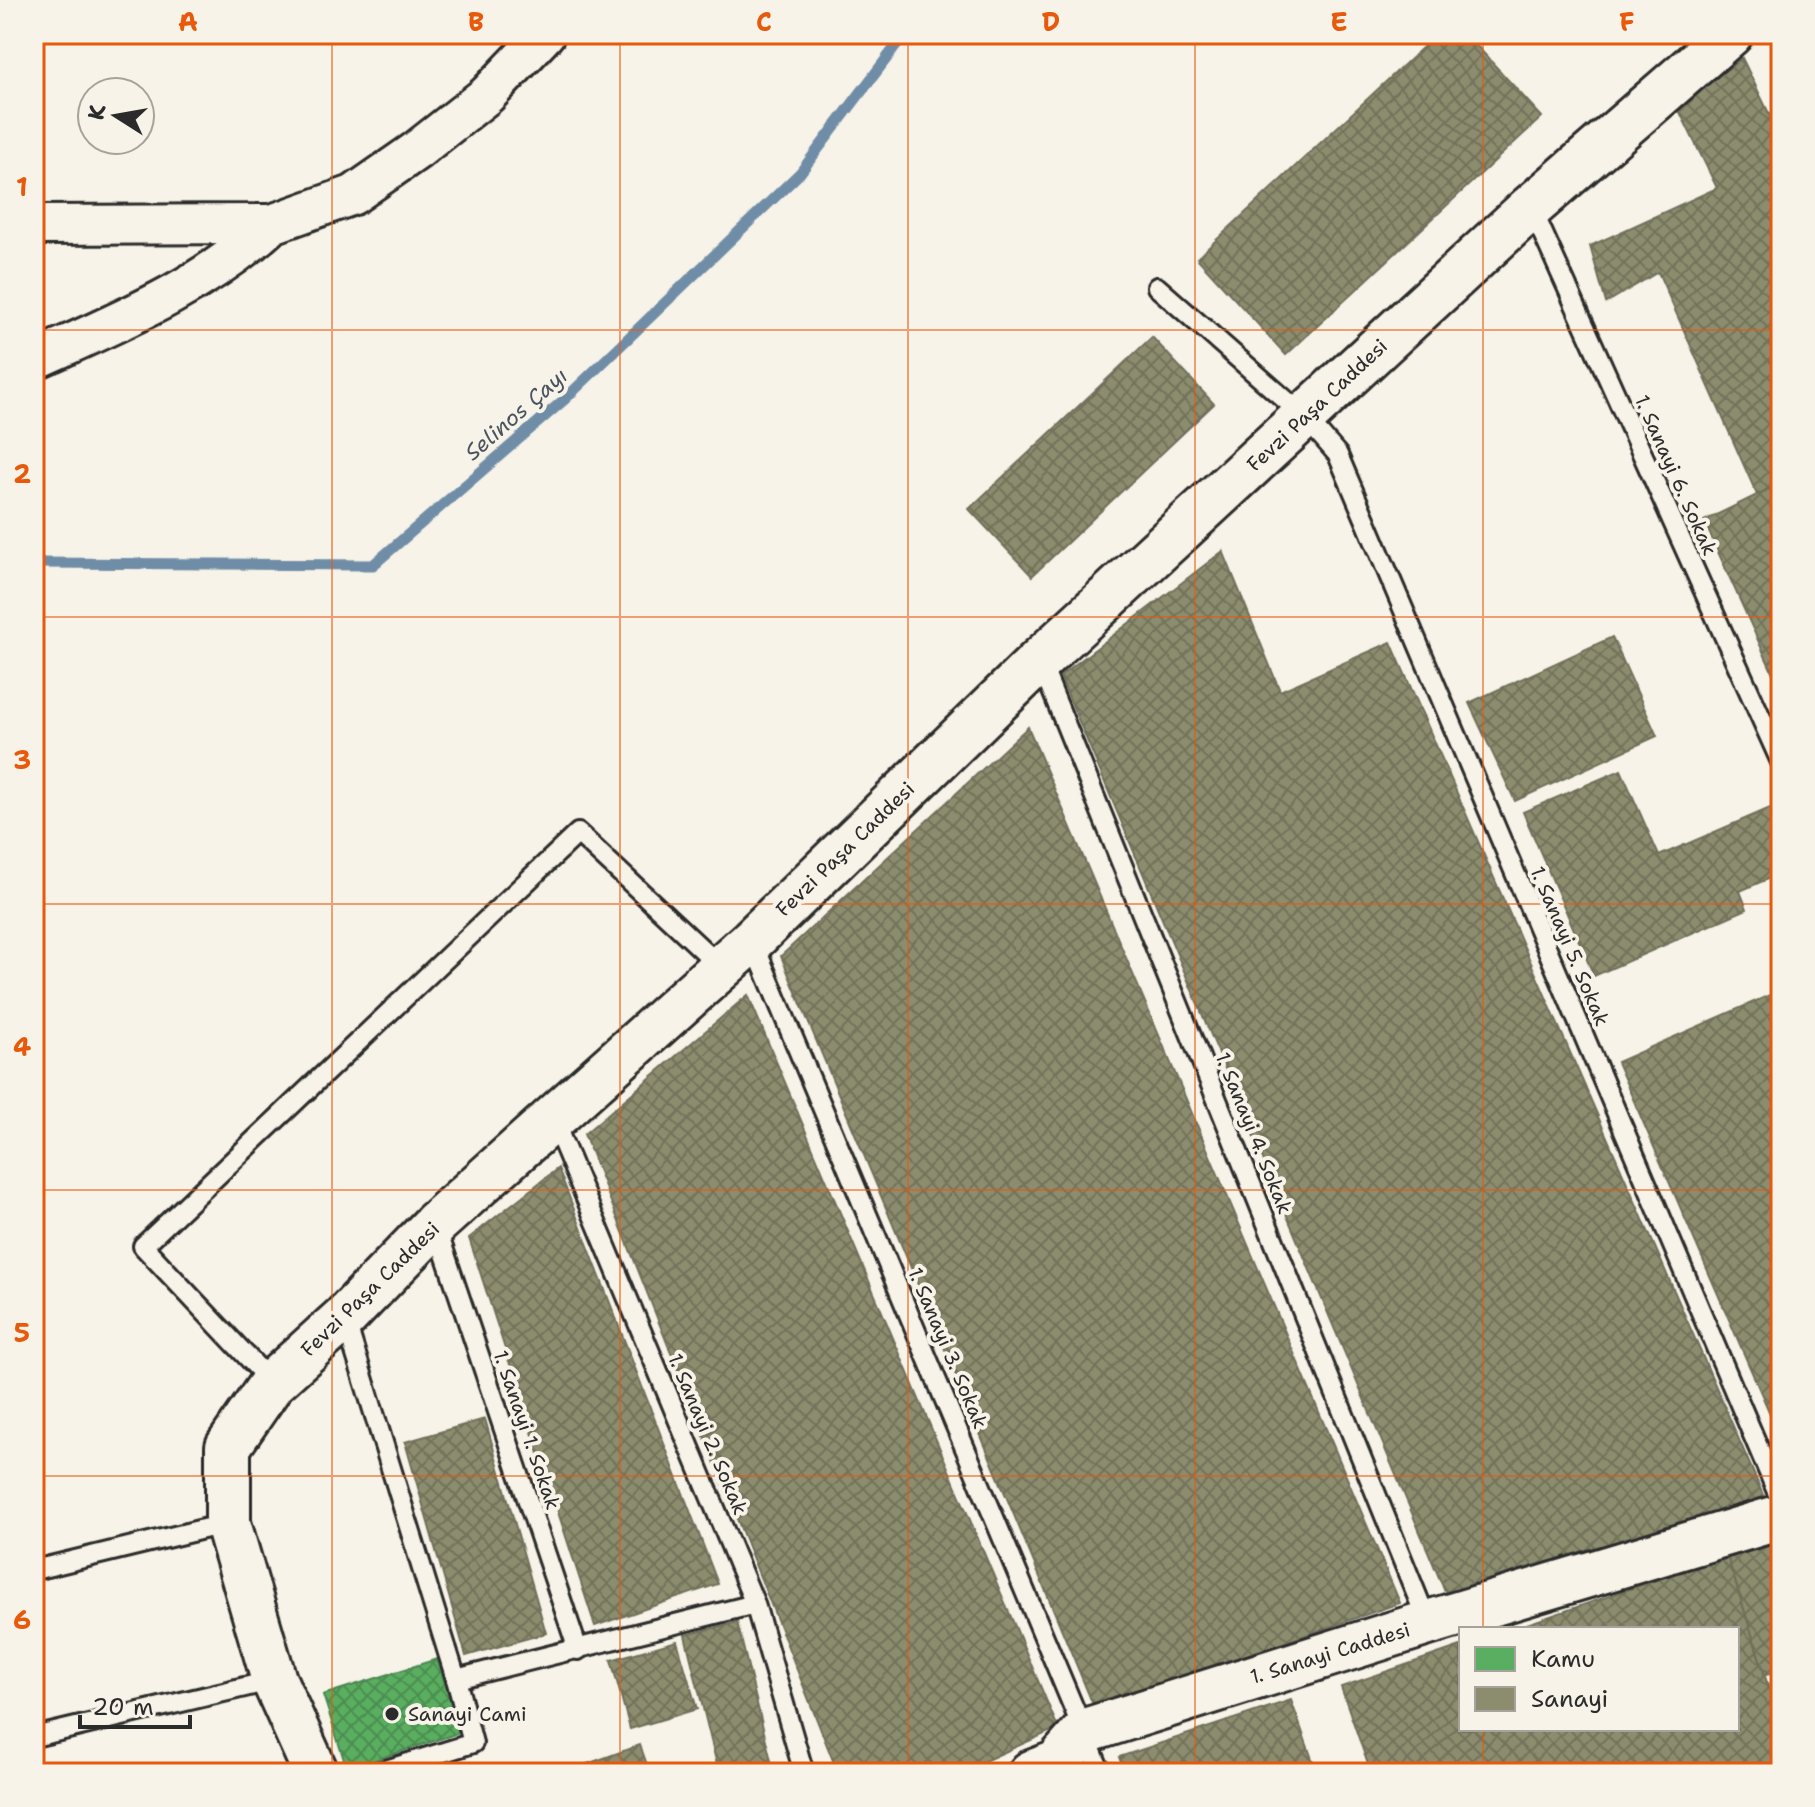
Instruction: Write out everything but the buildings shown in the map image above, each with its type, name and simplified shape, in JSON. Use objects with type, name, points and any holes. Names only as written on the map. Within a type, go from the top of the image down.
[{"type":"street","points":[[34,225],[272,224],[353,195],[487,95],[545,34]]},
{"type":"street","name":"Fevzi Paşa Caddesi","points":[[316,1773],[274,1680],[228,1523],[228,1447],[272,1383],[345,1317],[435,1224],[737,954],[1040,660],[1531,207],[1730,34]]},
{"type":"street","points":[[34,360],[190,286],[242,252],[272,224]]},
{"type":"street","name":"1. Sanayi Caddesi","points":[[1085,1731],[1428,1623],[1781,1517]]},
{"type":"street","points":[[1031,1773],[1057,1763],[1085,1731]]},
{"type":"lane","name":"1. Sanayi 6. Sokak","points":[[1531,207],[1781,762]]},
{"type":"lane","name":"1. Sanayi 5. Sokak","points":[[1157,287],[1305,417],[1338,455],[1781,1501]]},
{"type":"lane","name":"1. Sanayi 4. Sokak","points":[[1040,660],[1428,1623]]},
{"type":"lane","points":[[272,1383],[143,1246],[578,833],[737,954]]},
{"type":"lane","name":"1. Sanayi 3. Sokak","points":[[737,954],[1085,1731],[1101,1773]]},
{"type":"lane","name":"1. Sanayi 2. Sokak","points":[[553,1119],[755,1604],[804,1773]]},
{"type":"lane","name":"1. Sanayi 1. Sokak","points":[[435,1224],[578,1650]]},
{"type":"lane","points":[[345,1317],[473,1743],[400,1770],[376,1773]]},
{"type":"lane","points":[[34,1570],[228,1523]]},
{"type":"lane","points":[[456,1679],[755,1604]]},
{"type":"lane","points":[[34,1737],[274,1680]]},
{"type":"waterway","name":"Selinos Çayı","points":[[34,563],[373,565],[565,399],[800,173],[905,34]]},
{"type":"place","name":"Sanayi Cami","points":[[392,1714]]}]
